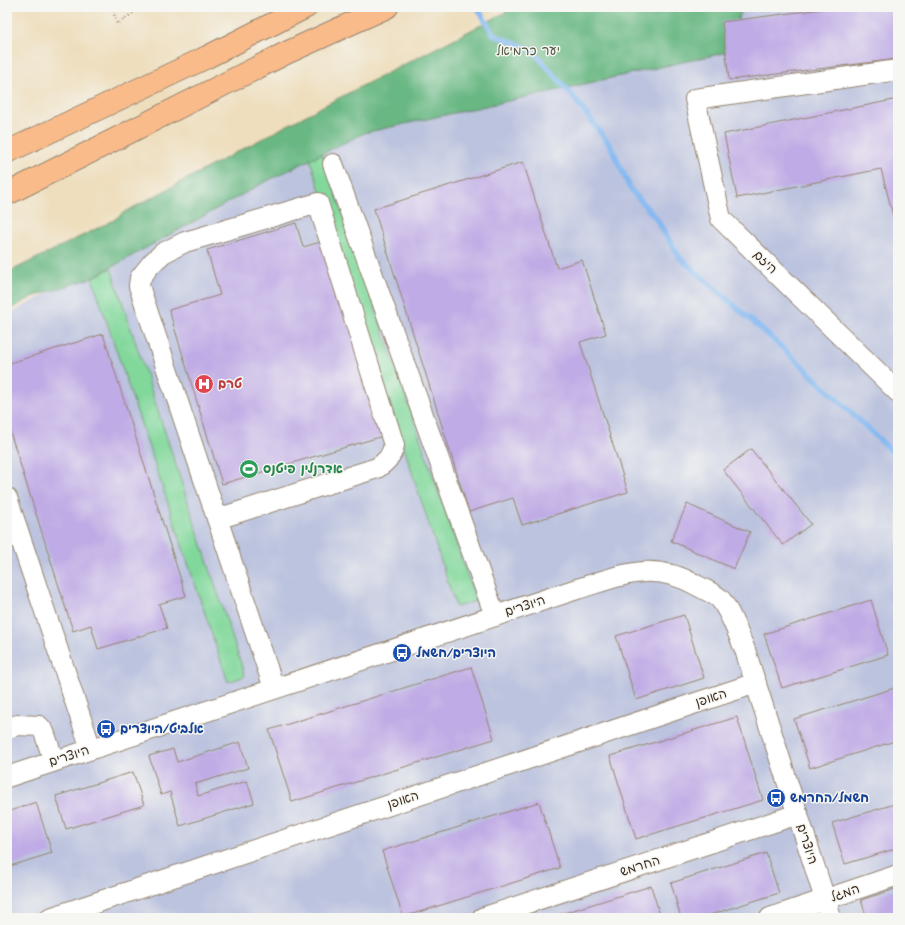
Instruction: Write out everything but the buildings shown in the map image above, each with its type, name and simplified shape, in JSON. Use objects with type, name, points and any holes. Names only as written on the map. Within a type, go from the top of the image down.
[{"type":"highway","points":[[7,152],[207,57],[306,7]]},
{"type":"highway","points":[[7,194],[284,54],[387,7]]},
{"type":"street","name":"היזם","points":[[898,70],[695,98],[721,219],[898,392]]},
{"type":"street","points":[[333,164],[495,616]]},
{"type":"street","points":[[217,519],[371,471],[385,464],[393,451],[394,445],[318,203],[185,242],[157,258],[140,278],[139,286],[217,519],[274,688]]},
{"type":"street","points":[[7,498],[91,749]]},
{"type":"street","name":"היוצרים","points":[[7,777],[274,688],[633,572],[658,571],[683,577],[720,599],[737,631],[756,683],[828,909]]},
{"type":"street","name":"האופן","points":[[50,918],[756,683]]},
{"type":"street","points":[[7,728],[18,725],[39,726],[44,732],[54,761]]},
{"type":"street","name":"החרמש","points":[[482,918],[798,814]]},
{"type":"street","name":"המגל","points":[[770,918],[828,909],[898,875]]},
{"type":"path","points":[[112,7],[117,24],[142,7]]},
{"type":"shaded area","points":[[603,7],[898,7],[898,918],[7,918],[7,315],[571,12]]},
{"type":"green space","name":"יער כרמיאל","points":[[516,7],[752,7],[741,12],[729,43],[728,52],[364,133],[265,182],[92,278],[32,297],[7,311],[7,273],[114,220],[123,213],[327,104]]},
{"type":"green space","points":[[322,154],[476,601],[456,607],[310,160]]},
{"type":"green space","points":[[111,268],[245,676],[228,682],[92,278]]},
{"type":"waterway","points":[[477,7],[494,35],[532,50],[571,94],[610,145],[631,190],[655,217],[680,258],[784,349],[898,457]]},
{"type":"place","name":"טרם","points":[[204,384]]},
{"type":"place","name":"אדרנלין פיטנס","points":[[249,469]]},
{"type":"place","name":"היוצרים/חשמל","points":[[402,653]]},
{"type":"place","name":"אלביט/היוצרים","points":[[106,729]]},
{"type":"place","name":"חשמל/החרמש","points":[[776,798]]}]
